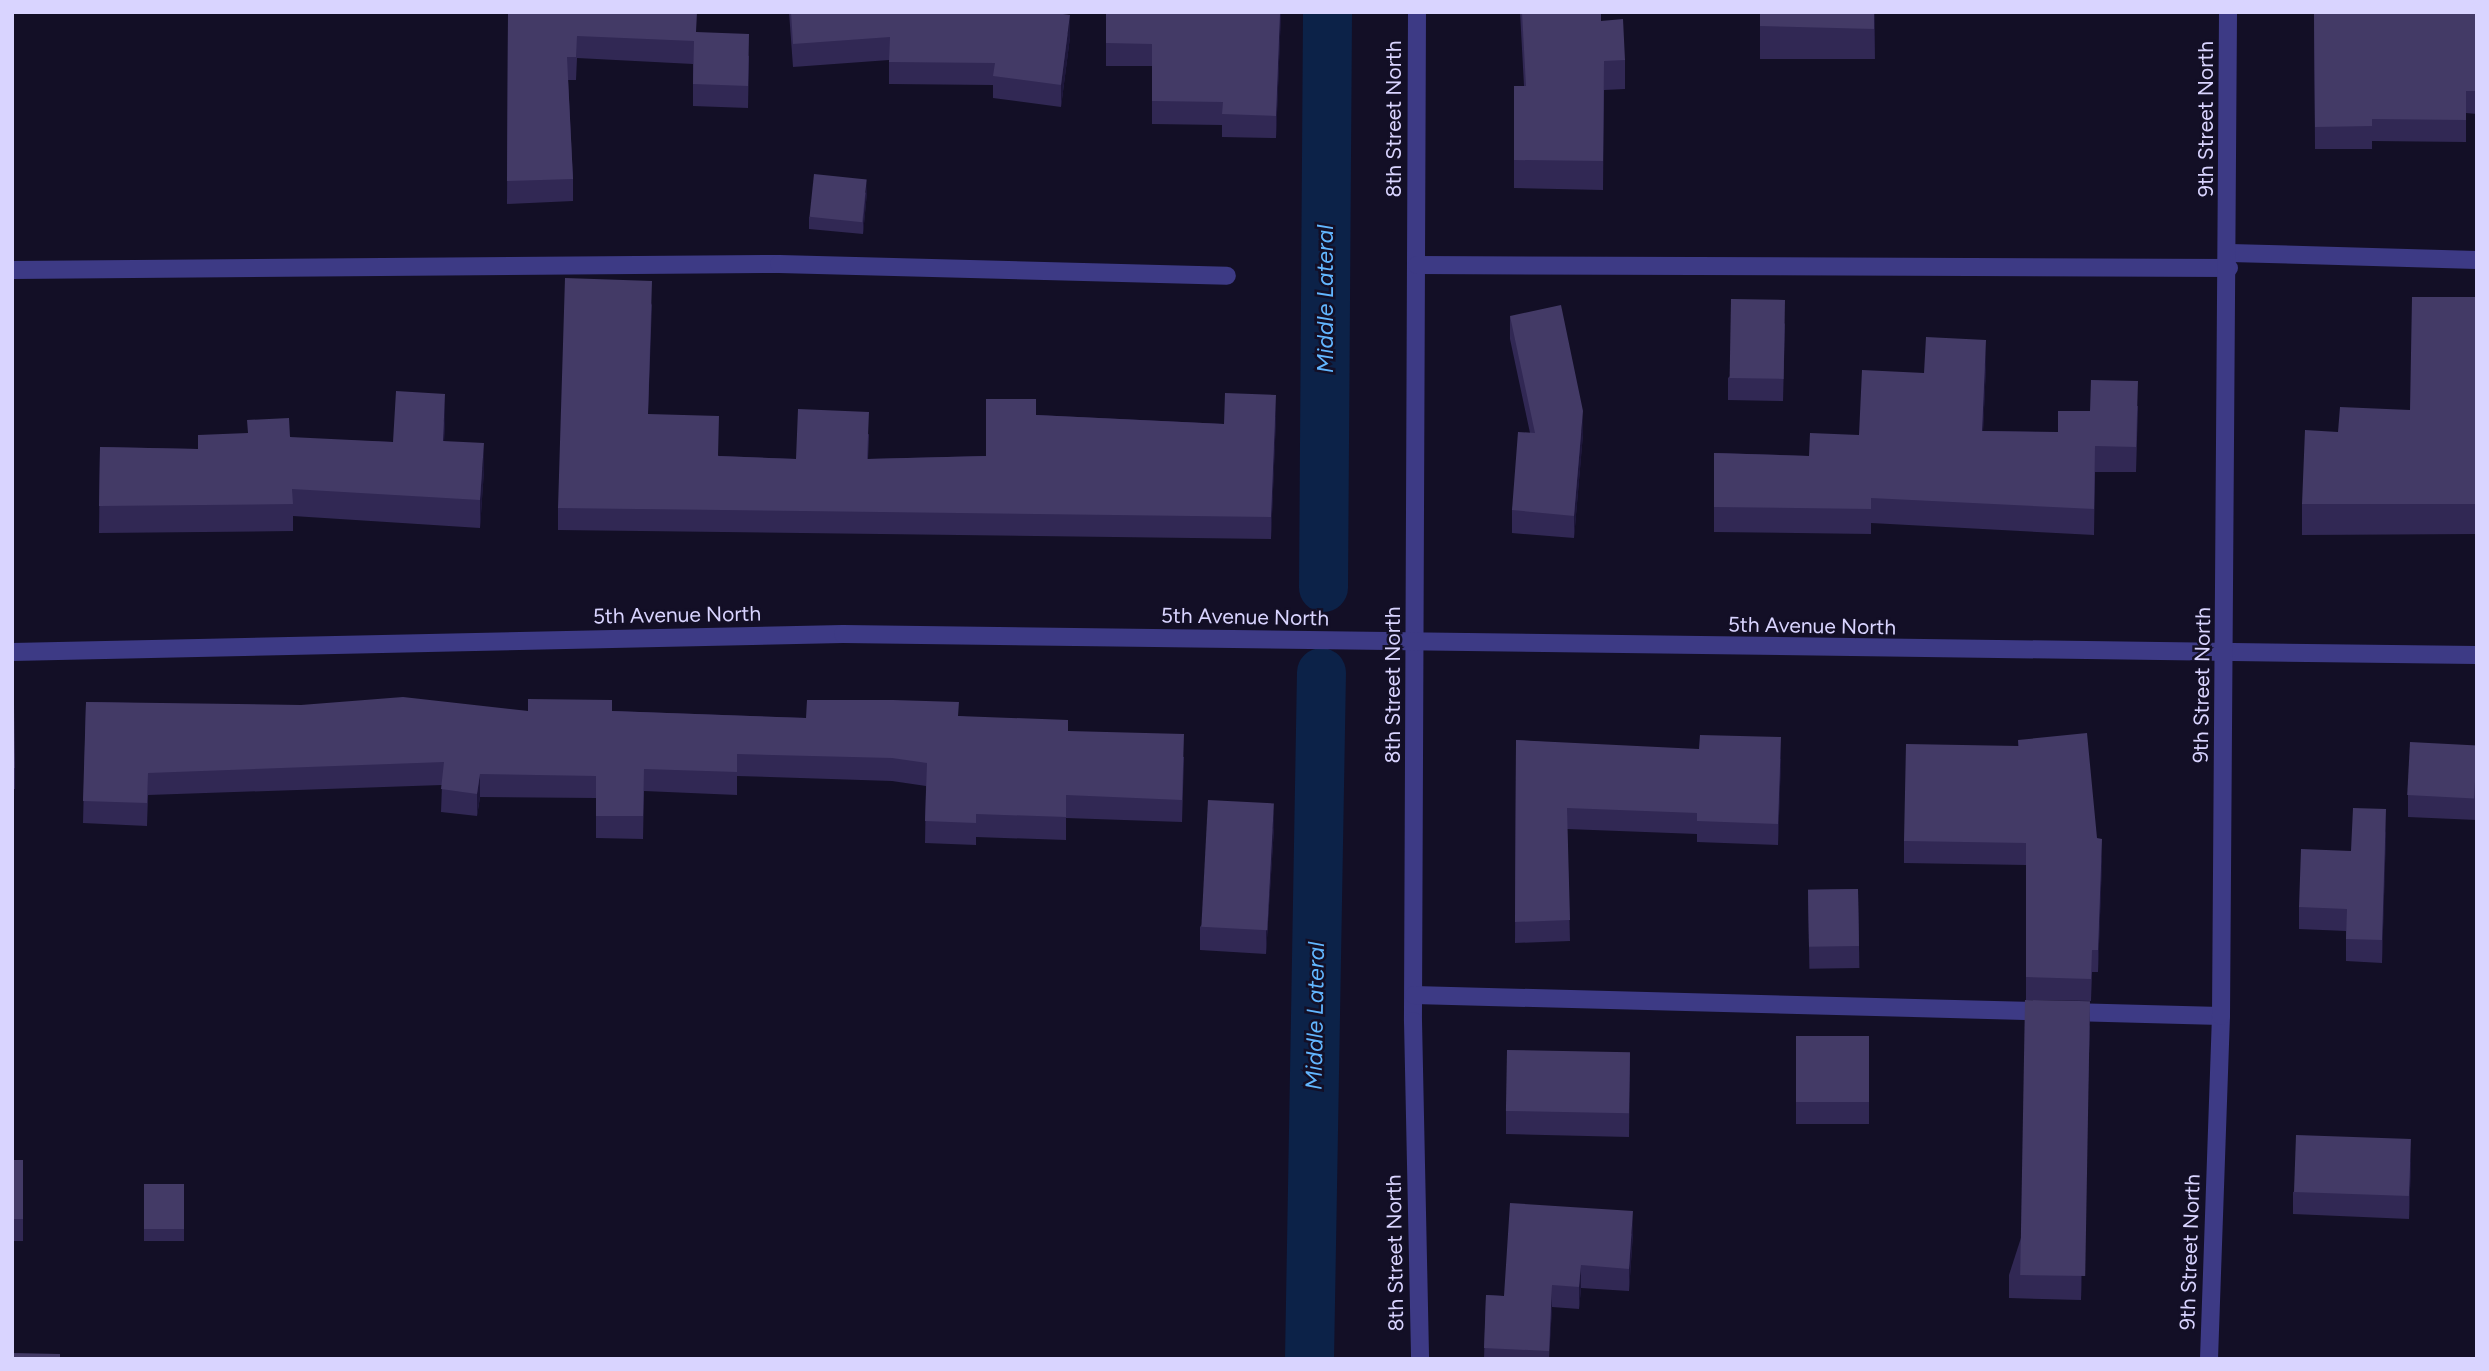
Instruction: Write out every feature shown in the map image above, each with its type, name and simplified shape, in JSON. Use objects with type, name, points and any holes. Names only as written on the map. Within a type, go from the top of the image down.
[{"type":"street","name":"8th Street North","points":[[1417,12],[1414,995],[1420,1359]]},
{"type":"street","name":"9th Street North","points":[[2209,1359],[2221,1016],[2230,260],[2228,12]]},
{"type":"street","points":[[1417,265],[2477,260]]},
{"type":"street","points":[[12,270],[779,264],[1227,276]]},
{"type":"street","name":"5th Avenue North","points":[[12,652],[843,634],[2225,655],[2477,655]]},
{"type":"street","points":[[1414,995],[2221,1016]]},
{"type":"building","points":[[508,12],[697,12],[696,32],[749,34],[748,86],[693,84],[694,41],[577,36],[576,57],[567,57],[573,179],[507,181]]},
{"type":"building","points":[[791,12],[1049,12],[1070,15],[1061,85],[993,76],[995,63],[889,62],[890,37],[793,44]]},
{"type":"building","points":[[1106,12],[1280,12],[1276,116],[1222,114],[1223,102],[1152,101],[1152,44],[1106,43]]},
{"type":"building","points":[[1522,12],[1601,12],[1601,21],[1623,19],[1625,60],[1604,61],[1603,161],[1514,160],[1514,86],[1526,86]]},
{"type":"building","points":[[1760,12],[1874,12],[1874,29],[1760,26]]},
{"type":"building","points":[[2314,12],[2477,12],[2477,91],[2466,91],[2466,120],[2372,119],[2372,126],[2315,127]]},
{"type":"building","points":[[814,174],[867,180],[862,222],[810,217]]},
{"type":"building","points":[[565,278],[652,281],[648,414],[719,416],[718,456],[796,459],[798,409],[869,412],[867,459],[986,456],[986,399],[1036,399],[1036,415],[1224,424],[1225,393],[1276,395],[1271,517],[558,508]]},
{"type":"building","points":[[2412,297],[2477,297],[2477,504],[2302,504],[2305,430],[2338,432],[2340,407],[2410,410]]},
{"type":"building","points":[[1731,299],[1785,300],[1784,379],[1730,378]]},
{"type":"building","points":[[1561,305],[1583,411],[1574,516],[1512,510],[1518,432],[1535,433],[1510,316]]},
{"type":"building","points":[[1926,337],[1986,340],[1982,431],[2058,432],[2058,411],[2090,411],[2091,380],[2138,381],[2136,447],[2095,446],[2094,509],[1871,498],[1871,509],[1714,507],[1714,453],[1809,456],[1810,433],[1859,435],[1862,370],[1924,373]]},
{"type":"building","points":[[396,391],[445,394],[443,441],[484,443],[480,500],[292,489],[293,504],[99,506],[100,447],[198,449],[198,435],[248,433],[247,420],[289,418],[290,437],[393,442]]},
{"type":"building","points":[[403,697],[528,711],[528,699],[612,700],[612,711],[806,718],[807,700],[959,702],[958,716],[1068,720],[1068,731],[1184,734],[1182,800],[1066,795],[1066,817],[976,814],[976,823],[925,821],[927,763],[892,758],[737,754],[737,772],[644,769],[643,816],[596,816],[596,776],[480,774],[477,794],[441,789],[444,762],[148,773],[147,803],[83,801],[86,702],[301,705]]},
{"type":"building","points":[[14,704],[15,768],[12,768]]},
{"type":"building","points":[[2087,733],[2097,838],[2102,839],[2098,950],[2092,950],[2091,979],[2026,977],[2026,843],[1904,841],[1906,744],[2019,746],[2018,740]]},
{"type":"building","points":[[1700,735],[1781,737],[1778,824],[1697,821],[1697,813],[1567,808],[1570,920],[1515,922],[1516,740],[1699,749]]},
{"type":"building","points":[[2410,742],[2477,746],[2474,798],[2407,795]]},
{"type":"building","points":[[1208,800],[1274,803],[1267,930],[1201,927]]},
{"type":"building","points":[[2353,808],[2386,809],[2382,940],[2346,939],[2347,909],[2299,907],[2301,849],[2351,851]]},
{"type":"building","points":[[1858,889],[1859,946],[1809,947],[1808,890]]},
{"type":"building","points":[[2025,1000],[2090,1001],[2085,1276],[2020,1275]]},
{"type":"building","points":[[1796,1036],[1869,1036],[1869,1102],[1796,1102]]},
{"type":"building","points":[[1507,1050],[1630,1052],[1629,1113],[1506,1111]]},
{"type":"building","points":[[2296,1135],[2411,1139],[2409,1196],[2294,1192]]},
{"type":"building","points":[[12,1160],[23,1160],[23,1219],[12,1219]]},
{"type":"building","points":[[144,1184],[184,1184],[184,1229],[144,1229]]},
{"type":"building","points":[[1510,1203],[1633,1211],[1629,1269],[1581,1265],[1579,1287],[1552,1285],[1549,1351],[1484,1348],[1486,1295],[1504,1296]]},
{"type":"building","points":[[12,1353],[60,1354],[60,1359],[12,1359]]},
{"type":"waterway","name":"Middle Lateral","points":[[1323,587],[1327,12]]},
{"type":"waterway","name":"Middle Lateral","points":[[1309,1359],[1321,672]]}]
